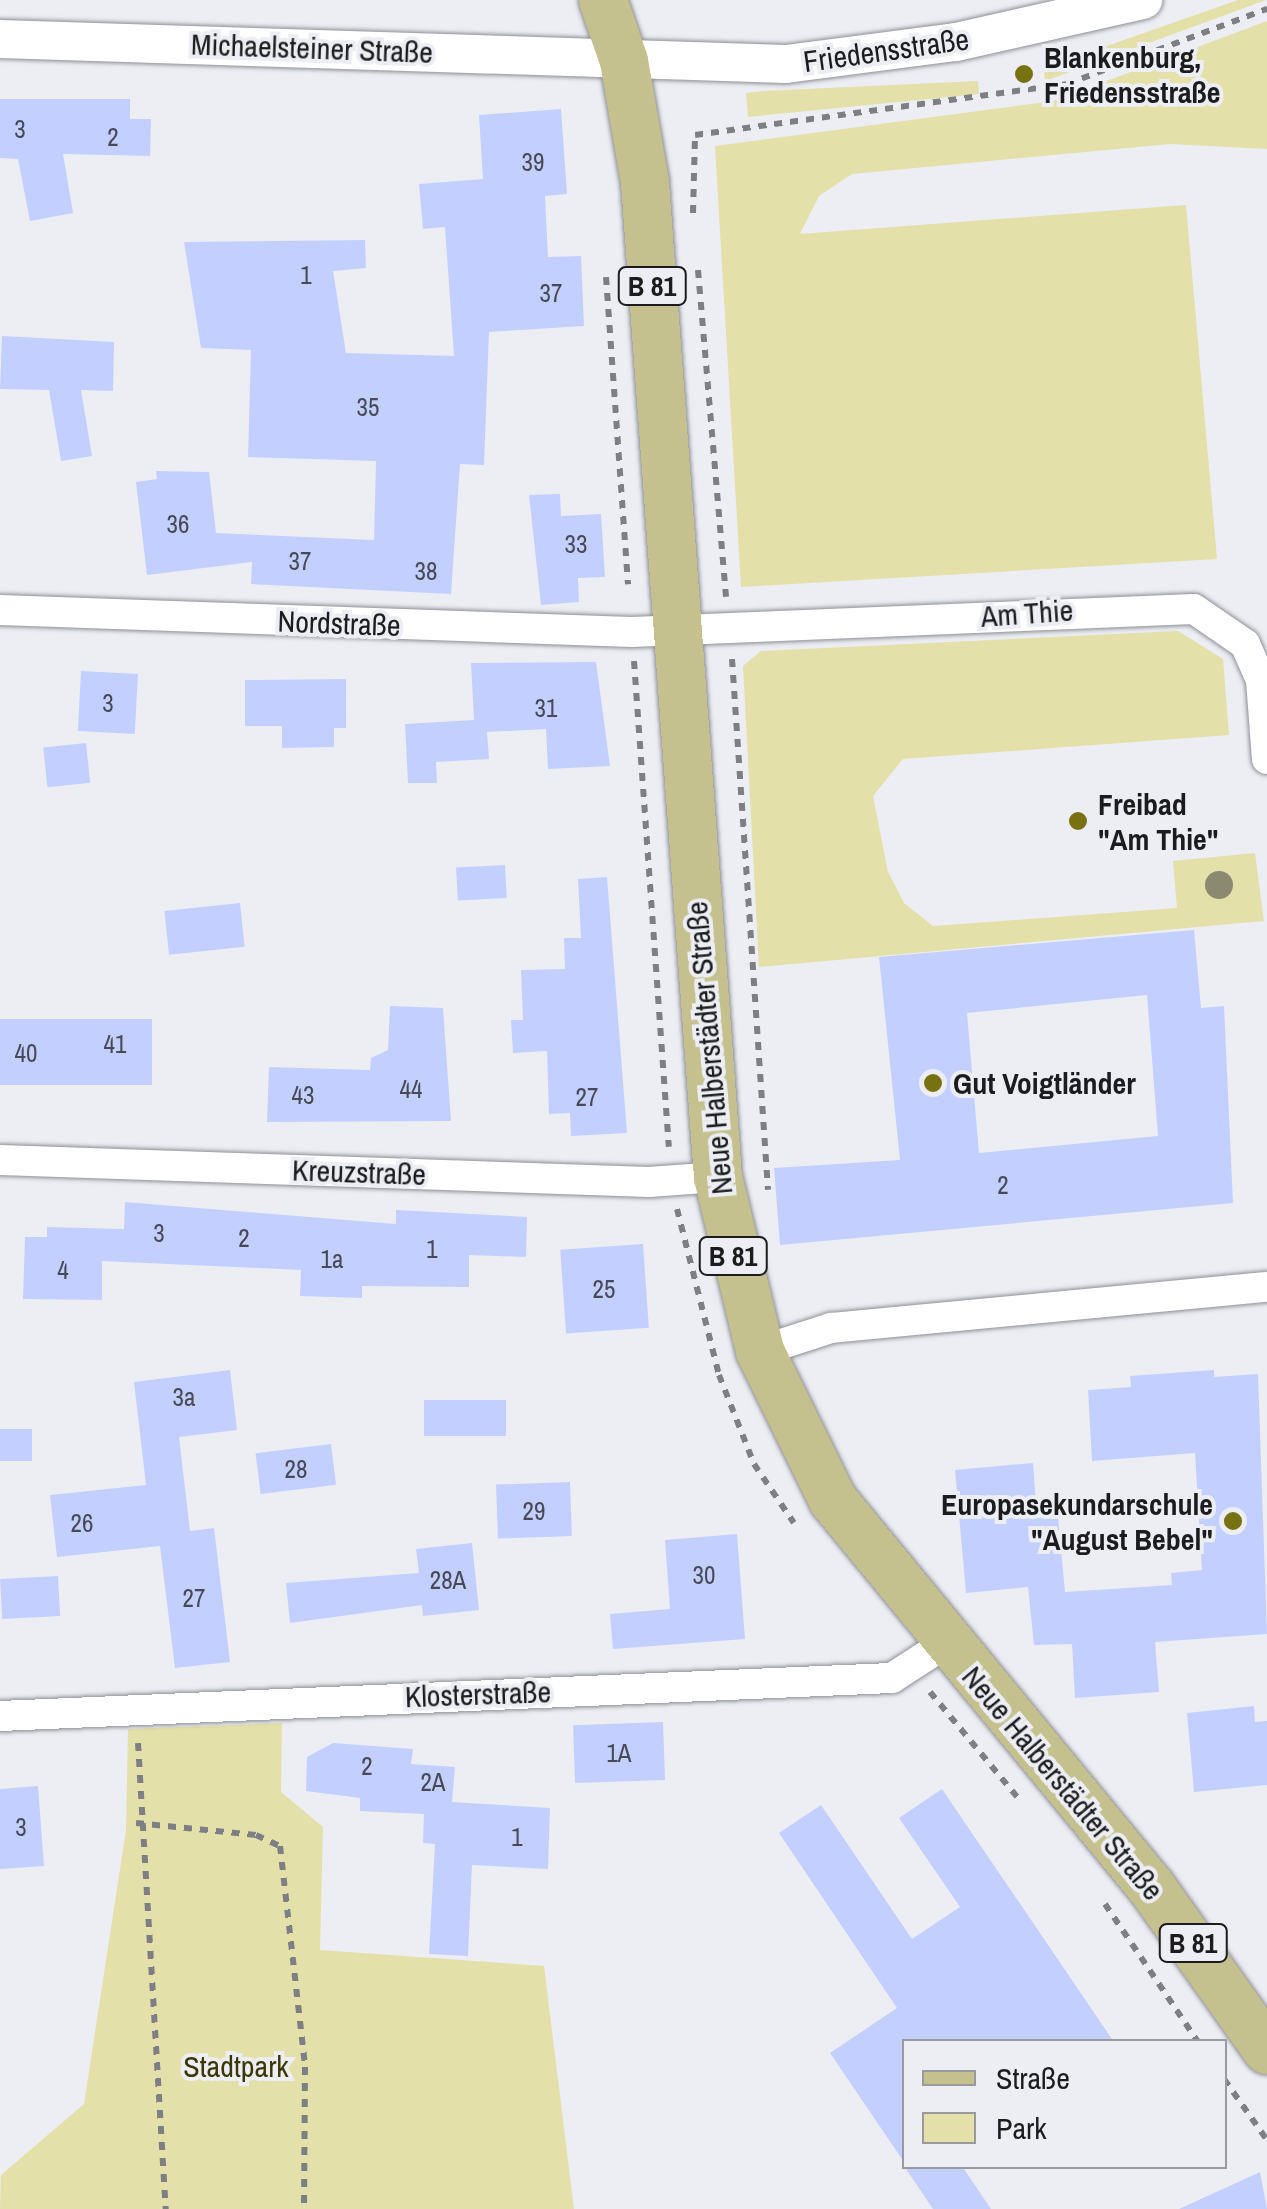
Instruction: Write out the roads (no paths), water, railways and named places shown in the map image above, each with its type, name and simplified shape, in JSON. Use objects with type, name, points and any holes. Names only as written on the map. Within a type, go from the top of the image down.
[{"type":"main road","name":"Neue Halberstädter Straße","points":[[603,0],[624,61],[645,183],[655,632],[696,1180],[760,1351],[808,1462],[928,1656],[1152,1888],[1263,2035]]},
{"type":"street","name":"Friedensstraße","points":[[624,61],[881,54],[1143,0]]},
{"type":"street","name":"Michaelsteiner Straße","points":[[0,40],[624,61]]},
{"type":"street","name":"Am Thie","points":[[655,632],[1194,608],[1245,644],[1261,680],[1267,759]]},
{"type":"street","name":"Nordstraße","points":[[0,610],[655,632]]},
{"type":"street","name":"Kreuzstraße","points":[[0,1160],[696,1180]]},
{"type":"street","points":[[760,1351],[831,1328],[1267,1287]]},
{"type":"street","name":"Klosterstraße","points":[[0,1716],[139,1706],[892,1678],[928,1656]]},
{"type":"place","name":"Blankenburg, Friedensstraße","points":[[1024,74]]},
{"type":"place","name":"Freibad \"Am Thie\"","points":[[1078,821]]},
{"type":"place","name":"Gut Voigtländer","points":[[933,1083]]},
{"type":"place","name":"Europasekundarschule \"August Bebel\"","points":[[1233,1521]]},
{"type":"park label","name":"Stadtpark","points":[[236,2066]]}]
